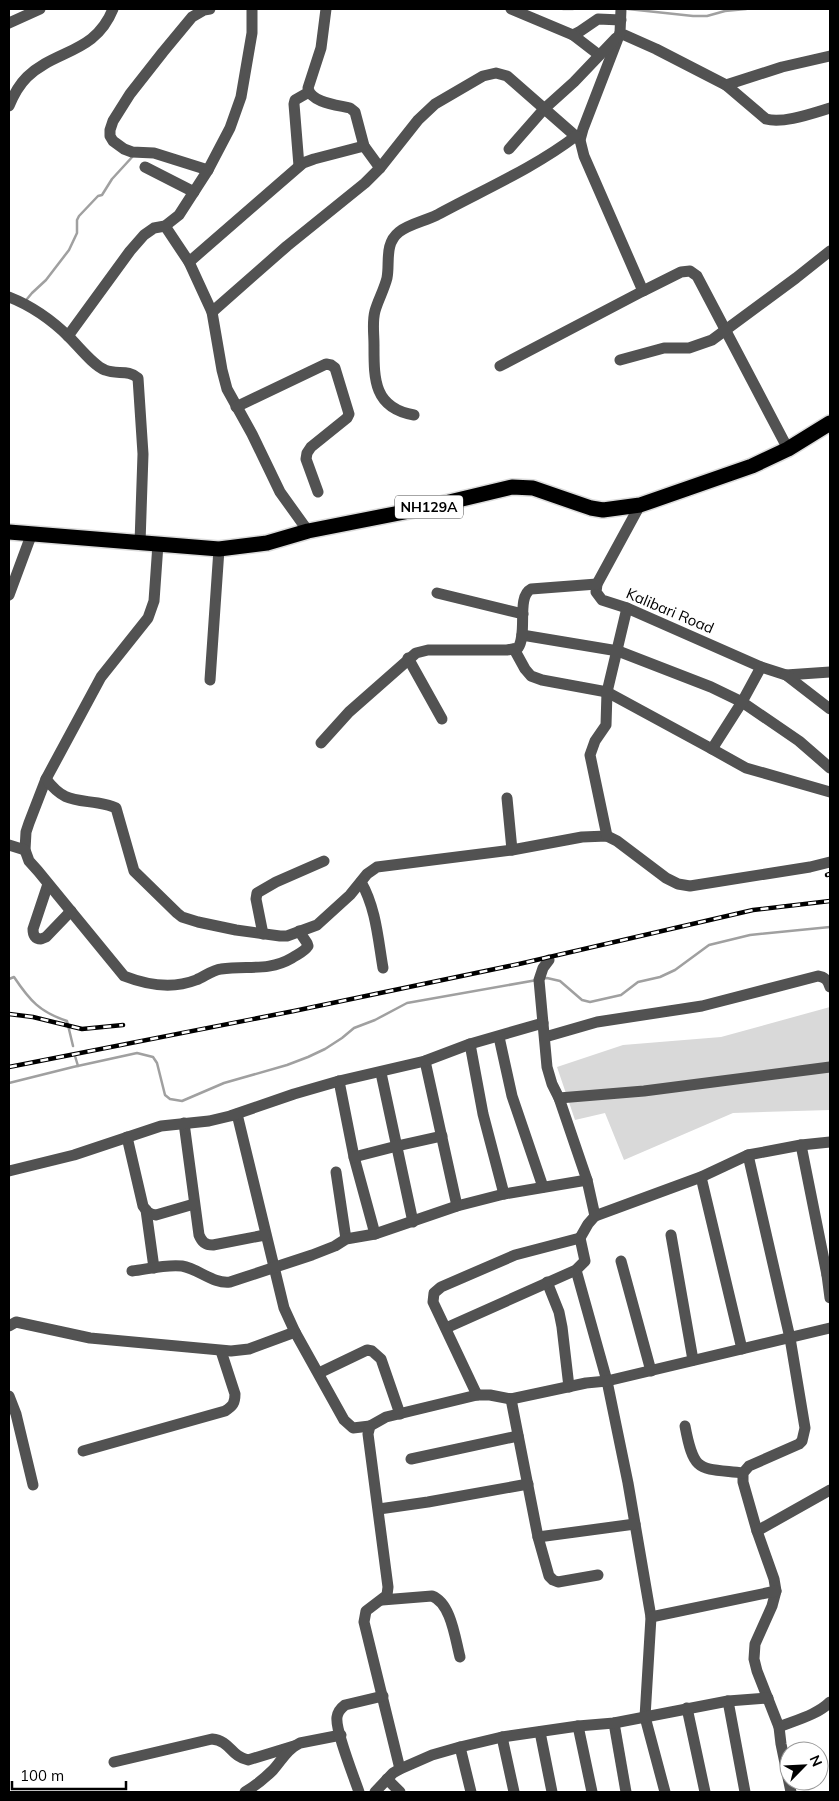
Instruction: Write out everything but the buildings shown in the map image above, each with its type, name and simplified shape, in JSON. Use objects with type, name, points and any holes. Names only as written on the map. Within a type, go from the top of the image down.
[{"type":"highway","name":"NH129A","points":[[9,532],[219,549],[267,543],[308,531],[420,509],[512,487],[533,488],[591,508],[603,510],[640,506],[752,466],[788,449],[830,423]]},
{"type":"street","points":[[9,23],[40,9]]},
{"type":"street","points":[[9,106],[20,85],[28,76],[42,66],[84,45],[105,24],[113,9]]},
{"type":"street","points":[[208,170],[154,153],[124,149],[113,141],[110,136],[110,130],[130,94],[163,52],[192,17],[204,10],[210,9]]},
{"type":"street","points":[[68,336],[144,234],[154,228],[165,226],[179,215],[208,170],[230,128],[241,96],[252,33],[252,9]]},
{"type":"street","points":[[326,9],[321,48],[308,88],[309,92],[314,98],[350,108],[355,112],[364,146],[380,168]]},
{"type":"street","points":[[512,9],[573,35],[599,55]]},
{"type":"street","points":[[414,415],[398,411],[384,400],[374,376],[373,320],[387,276],[389,248],[392,239],[400,231],[430,219],[541,160],[578,138],[620,33],[621,14],[598,19],[573,35]]},
{"type":"street","points":[[509,149],[544,109],[620,33]]},
{"type":"street","points":[[620,33],[726,85],[766,119],[772,121],[797,117],[830,108]]},
{"type":"street","points":[[726,85],[782,67],[830,56]]},
{"type":"street","points":[[212,312],[365,183],[380,168],[418,120],[435,104],[483,76],[496,73],[507,76],[578,138],[584,156],[643,291]]},
{"type":"street","points":[[299,166],[294,104],[296,100],[309,92]]},
{"type":"street","points":[[189,262],[299,166],[314,158],[364,146]]},
{"type":"street","points":[[145,166],[194,192]]},
{"type":"street","points":[[165,226],[189,262],[212,312],[224,380],[236,407],[252,434],[280,492],[308,531]]},
{"type":"street","points":[[620,360],[664,348],[699,346],[712,340],[830,251]]},
{"type":"street","points":[[500,366],[643,291],[681,272],[690,271],[696,276],[788,449]]},
{"type":"street","points":[[9,297],[34,310],[68,336],[104,370],[128,372],[138,378],[143,454],[140,542]]},
{"type":"street","points":[[236,407],[326,364],[332,364],[349,414],[347,418],[307,453],[306,459],[318,492]]},
{"type":"street","points":[[321,743],[349,712],[408,658],[416,654],[428,650],[514,649],[520,645],[524,597],[527,591],[531,589],[597,584],[640,506]]},
{"type":"street","points":[[9,595],[32,533]]},
{"type":"street","points":[[158,544],[154,601],[148,618],[101,678],[46,779],[26,832],[25,850],[29,860],[124,976],[138,981],[168,985],[188,983],[217,970],[268,967],[288,960],[304,951],[308,943],[299,931]]},
{"type":"street","points":[[210,680],[219,549]]},
{"type":"street","name":"Kalibari Road","points":[[597,584],[596,592],[602,600],[627,608],[761,667],[786,675],[830,672]]},
{"type":"street","points":[[436,593],[523,614]]},
{"type":"street","points":[[607,836],[590,755],[595,741],[606,725],[607,692],[627,608]]},
{"type":"street","points":[[522,635],[618,651],[711,687],[742,702],[798,742],[830,768]]},
{"type":"street","points":[[514,649],[531,676],[542,680],[607,692],[746,768],[830,792]]},
{"type":"street","points":[[408,658],[442,719]]},
{"type":"street","points":[[712,748],[742,702],[761,667]]},
{"type":"street","points":[[786,675],[830,709]]},
{"type":"street","points":[[46,779],[65,797],[107,804],[116,808],[134,871],[182,917],[236,930],[263,934],[288,936],[317,925],[350,895],[367,874],[377,867],[512,850],[582,837],[607,836],[617,841],[666,878],[678,884],[690,886],[810,867],[830,862]]},
{"type":"street","points":[[507,798],[512,850]]},
{"type":"street","points":[[9,845],[25,850]]},
{"type":"street","points":[[263,934],[256,898],[257,893],[276,882],[324,862]]},
{"type":"street","points":[[361,882],[372,906],[383,968]]},
{"type":"street","points":[[48,884],[33,929],[35,937],[41,939],[46,937],[71,910]]},
{"type":"street","points":[[549,960],[543,968],[539,980],[547,1067],[587,1180],[595,1216]]},
{"type":"street","points":[[545,1037],[597,1022],[702,1006],[818,976],[829,981],[830,987]]},
{"type":"street","points":[[9,1171],[74,1155],[161,1126],[210,1121],[237,1114],[294,1094],[425,1061],[470,1044],[544,1024]]},
{"type":"street","points":[[499,1037],[512,1096],[543,1187]]},
{"type":"street","points":[[470,1044],[483,1114],[504,1194]]},
{"type":"street","points":[[425,1061],[458,1206]]},
{"type":"street","points":[[559,1098],[644,1091],[830,1067]]},
{"type":"street","points":[[381,1072],[413,1222]]},
{"type":"street","points":[[340,1081],[354,1157],[375,1234]]},
{"type":"street","points":[[237,1114],[281,1300],[295,1332],[348,1426],[357,1428],[370,1426],[386,1417],[477,1395],[490,1395],[511,1399],[607,1381],[830,1328]]},
{"type":"street","points":[[184,1123],[194,1204],[202,1242],[208,1245],[265,1235]]},
{"type":"street","points":[[354,1157],[442,1136]]},
{"type":"street","points":[[128,1138],[143,1206],[150,1215],[156,1216],[194,1204]]},
{"type":"street","points":[[446,1328],[576,1270],[584,1262],[580,1238],[595,1216],[701,1176],[748,1155],[801,1145],[830,1142]]},
{"type":"street","points":[[801,1145],[829,1275],[830,1298]]},
{"type":"street","points":[[748,1155],[790,1338],[805,1428],[802,1441],[792,1449],[749,1466],[743,1472],[743,1482],[757,1531],[774,1578],[776,1591],[772,1606],[754,1644],[754,1659],[779,1727],[791,1792]]},
{"type":"street","points":[[336,1172],[346,1239]]},
{"type":"street","points":[[701,1176],[742,1349]]},
{"type":"street","points":[[132,1271],[180,1266],[224,1283],[325,1250],[346,1239],[375,1234],[458,1206],[504,1194],[587,1180]]},
{"type":"street","points":[[146,1210],[154,1268]]},
{"type":"street","points":[[671,1235],[693,1360]]},
{"type":"street","points":[[477,1395],[432,1297],[437,1290],[515,1254],[580,1238]]},
{"type":"street","points":[[621,1262],[651,1371]]},
{"type":"street","points":[[576,1270],[607,1381],[628,1483],[651,1617],[645,1717],[664,1792]]},
{"type":"street","points":[[547,1282],[559,1312],[569,1387]]},
{"type":"street","points":[[9,1326],[16,1322],[90,1338],[221,1351],[249,1349],[295,1332]]},
{"type":"street","points":[[318,1373],[367,1350],[372,1350],[381,1360],[400,1414]]},
{"type":"street","points":[[83,1451],[224,1411],[232,1407],[235,1401],[235,1394],[221,1351]]},
{"type":"street","points":[[9,1396],[16,1414],[33,1485]]},
{"type":"street","points":[[511,1399],[538,1537],[549,1576],[558,1582],[598,1575]]},
{"type":"street","points":[[370,1426],[368,1434],[388,1587],[387,1595],[366,1611],[364,1622],[400,1769]]},
{"type":"street","points":[[685,1426],[691,1453],[701,1467],[708,1470],[743,1472]]},
{"type":"street","points":[[411,1459],[518,1436]]},
{"type":"street","points":[[379,1509],[528,1484]]},
{"type":"street","points":[[757,1531],[830,1490]]},
{"type":"street","points":[[538,1537],[635,1524]]},
{"type":"street","points":[[651,1617],[776,1591]]},
{"type":"street","points":[[382,1600],[432,1596],[438,1598],[447,1610],[460,1656]]},
{"type":"street","points":[[359,1792],[340,1735],[337,1716],[340,1708],[345,1705],[383,1696]]},
{"type":"street","points":[[375,1792],[400,1769],[432,1755],[460,1747],[502,1737],[614,1723],[728,1700],[768,1698]]},
{"type":"street","points":[[728,1700],[745,1792]]},
{"type":"street","points":[[779,1727],[812,1714],[826,1707],[830,1702]]},
{"type":"street","points":[[687,1708],[705,1792]]},
{"type":"street","points":[[614,1723],[626,1792]]},
{"type":"street","points":[[578,1726],[592,1792]]},
{"type":"street","points":[[540,1732],[552,1792]]},
{"type":"street","points":[[114,1762],[212,1739],[221,1740],[241,1758],[248,1760],[300,1743],[340,1735]]},
{"type":"street","points":[[502,1737],[514,1792]]},
{"type":"street","points":[[245,1792],[272,1772],[284,1755],[294,1746]]},
{"type":"street","points":[[460,1747],[471,1792]]},
{"type":"street","points":[[388,1779],[400,1792]]},
{"type":"shaded area","points":[[830,1007],[830,1110],[733,1113],[624,1160],[605,1113],[575,1120],[557,1067],[623,1045],[721,1037]]},
{"type":"waterway","points":[[563,9],[573,9]]},
{"type":"waterway","points":[[628,9],[693,16],[707,16],[725,11],[746,9]]},
{"type":"waterway","points":[[27,299],[46,280],[69,250],[77,233],[77,220],[79,216],[98,196],[102,195],[112,179],[134,155]]},
{"type":"waterway","points":[[542,979],[547,978],[560,981],[582,1000],[590,1002],[621,995],[638,982],[660,977],[675,970],[709,945],[750,935],[830,927]]},
{"type":"waterway","points":[[9,979],[14,977],[36,1005],[50,1014],[67,1021],[73,1046]]},
{"type":"waterway","points":[[9,1083],[137,1053],[153,1057],[157,1063],[165,1095],[170,1099],[182,1101],[224,1083],[308,1057],[325,1049],[354,1028],[375,1020],[407,1003],[537,980]]},
{"type":"waterway","points":[[75,1056],[78,1066]]},
{"type":"railway","points":[[9,1067],[294,1011],[519,964],[753,910],[830,901]]},
{"type":"railway","points":[[9,1014],[33,1017],[82,1029],[123,1025]]}]
